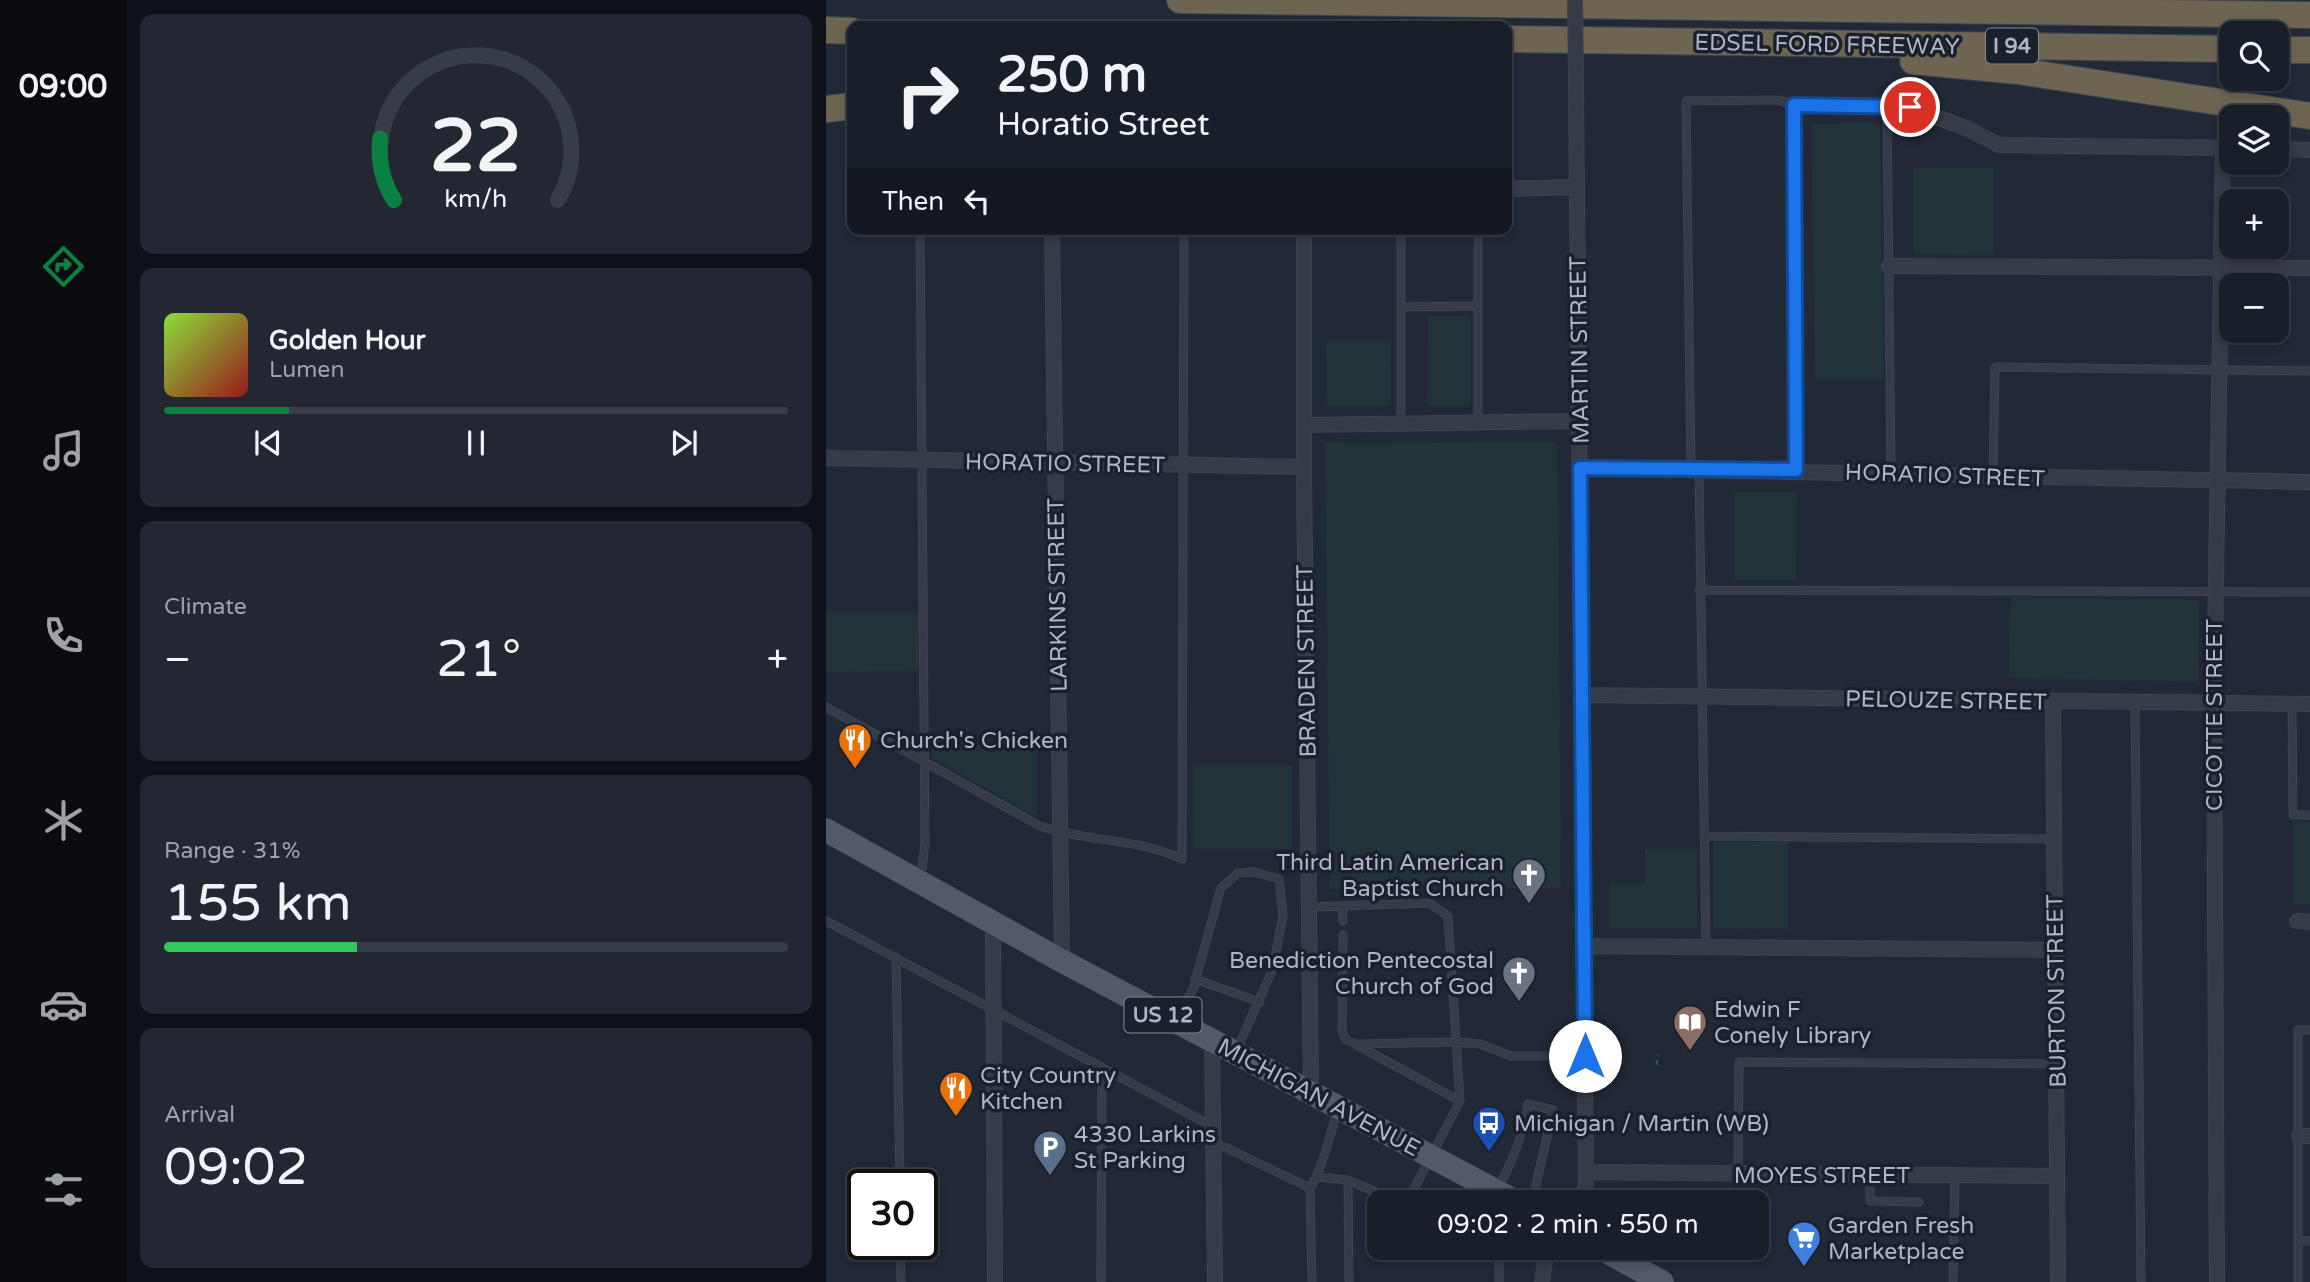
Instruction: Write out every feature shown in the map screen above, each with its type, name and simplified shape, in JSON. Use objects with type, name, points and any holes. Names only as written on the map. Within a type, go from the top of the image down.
[{"type":"highway","name":"EDSEL FORD FREEWAY","points":[[1180,0],[1537,2],[2310,15]]},
{"type":"highway","points":[[1968,10],[2026,0]]},
{"type":"highway","points":[[826,30],[847,31]]},
{"type":"highway","name":"EDSEL FORD FREEWAY","points":[[1512,39],[2219,49]]},
{"type":"highway","points":[[1793,43],[1900,59],[2018,71],[2310,116]]},
{"type":"highway","points":[[2289,50],[2310,50]]},
{"type":"highway","points":[[826,108],[847,106]]},
{"type":"main road","name":"MICHIGAN AVENUE","points":[[826,830],[1062,961],[1493,1190]]},
{"type":"main road","points":[[1622,1260],[1662,1282]]},
{"type":"street","name":"MARTIN STREET","points":[[1575,0],[1585,1190]]},
{"type":"street","points":[[1796,470],[1794,105],[1887,104],[1932,114],[1999,145],[2219,148]]},
{"type":"street","points":[[2289,149],[2310,150]]},
{"type":"street","name":"CICOTTE STREET","points":[[2217,1282],[2214,703],[2221,267],[2226,175]]},
{"type":"street","points":[[1512,188],[1577,187]]},
{"type":"street","name":"LARKINS STREET","points":[[1052,235],[1062,961]]},
{"type":"street","name":"BRADEN STREET","points":[[1304,235],[1311,1093]]},
{"type":"street","points":[[1889,266],[2310,268]]},
{"type":"street","points":[[1305,425],[1580,421]]},
{"type":"street","name":"HORATIO STREET","points":[[826,458],[1304,467]]},
{"type":"street","name":"HORATIO STREET","points":[[1580,468],[1796,470],[1993,477],[2310,482]]},
{"type":"street","name":"PELOUZE STREET","points":[[1582,695],[2310,704]]},
{"type":"street","name":"BURTON STREET","points":[[2053,701],[2058,1282]]},
{"type":"street","points":[[993,922],[995,1282]]},
{"type":"street","points":[[1584,946],[2055,950]]},
{"type":"street","points":[[1212,1041],[1215,1282]]},
{"type":"street","name":"MOYES STREET","points":[[1586,1172],[2057,1176]]},
{"type":"street","points":[[1542,1282],[1544,1260]]},
{"type":"lane","points":[[1706,947],[1686,102],[1779,100],[1794,105]]},
{"type":"lane","points":[[1887,104],[1891,474]]},
{"type":"lane","points":[[920,235],[925,842],[921,882]]},
{"type":"lane","points":[[826,707],[1040,827],[1061,834],[1160,850],[1182,859],[1184,235]]},
{"type":"lane","points":[[1401,235],[1401,424]]},
{"type":"lane","points":[[1478,235],[1478,424]]},
{"type":"lane","points":[[1401,307],[1478,306]]},
{"type":"lane","points":[[1993,477],[1995,367],[2310,371]]},
{"type":"lane","points":[[1699,590],[2310,592]]},
{"type":"lane","points":[[2135,702],[2141,1282]]},
{"type":"lane","points":[[2292,704],[2293,815],[2310,815]]},
{"type":"lane","points":[[1704,836],[2054,839]]},
{"type":"lane","points":[[1175,1021],[1193,989],[1220,888],[1238,873],[1254,872],[1279,879],[1283,916],[1272,971],[1235,1053]]},
{"type":"lane","points":[[1309,907],[1429,903],[1448,916],[1460,1101],[1414,1190]]},
{"type":"lane","points":[[1342,906],[1343,920]]},
{"type":"lane","points":[[826,921],[1214,1127]]},
{"type":"lane","points":[[1343,935],[1342,1031],[1346,1040],[1460,1101]]},
{"type":"lane","points":[[896,957],[900,1169]]},
{"type":"lane","points":[[1195,979],[1260,1002]]},
{"type":"lane","points":[[2298,1282],[2304,1136],[2298,1030],[2310,1030]]},
{"type":"lane","points":[[1355,1044],[1457,1042],[1480,1044],[1511,1056],[1585,1056]]},
{"type":"lane","points":[[1738,1175],[1739,1062],[2056,1064]]},
{"type":"lane","points":[[1101,1282],[1102,1068]]},
{"type":"lane","points":[[1496,1190],[1513,1163],[1524,1132],[1528,1104],[1553,1110],[1535,1190]]},
{"type":"lane","points":[[1312,1282],[1310,1188],[1317,1177],[1328,1134],[1340,1108]]},
{"type":"lane","points":[[1214,1142],[1310,1188]]},
{"type":"lane","points":[[1870,1175],[1870,1201],[1919,1202]]},
{"type":"lane","points":[[1953,1282],[1955,1175]]},
{"type":"lane","points":[[1317,1177],[1348,1180],[1371,1190]]},
{"type":"lane","points":[[1348,1180],[1349,1282]]},
{"type":"lane","points":[[2298,1241],[2310,1241]]},
{"type":"lane","points":[[900,1260],[901,1282]]},
{"type":"lane","points":[[1499,1260],[1499,1282]]},
{"type":"path","points":[[1657,1054],[1657,1065]]},
{"type":"shaded area","points":[[1880,123],[1884,379],[1815,379],[1811,124]]},
{"type":"shaded area","points":[[1914,168],[1994,168],[1994,255],[1914,254]]},
{"type":"shaded area","points":[[1428,316],[1470,316],[1470,406],[1427,406]]},
{"type":"shaded area","points":[[1326,341],[1390,341],[1391,406],[1327,406]]},
{"type":"shaded area","points":[[1557,442],[1561,888],[1330,889],[1325,443]]},
{"type":"shaded area","points":[[1734,492],[1797,492],[1796,580],[1734,580]]},
{"type":"shaded area","points":[[2011,597],[2199,600],[2198,682],[2009,678]]},
{"type":"shaded area","points":[[826,613],[920,613],[920,671],[826,672]]},
{"type":"shaded area","points":[[934,741],[1037,743],[1037,817],[932,758]]},
{"type":"shaded area","points":[[1193,765],[1292,765],[1292,849],[1193,849]]},
{"type":"shaded area","points":[[2293,821],[2310,822],[2310,904],[2293,904]]},
{"type":"shaded area","points":[[1714,842],[1788,842],[1788,929],[1714,928]]},
{"type":"shaded area","points":[[1645,849],[1697,849],[1697,928],[1609,928],[1609,883],[1645,883]]},
{"type":"place","name":"Church's Chicken","points":[[855,770]]},
{"type":"place","name":"Third Latin American Baptist Church","points":[[1529,905]]},
{"type":"place","name":"Benediction Pentecostal Church of God","points":[[1519,1003]]},
{"type":"place","name":"Edwin F Conely Library","points":[[1690,1052]]},
{"type":"place","name":"City Country Kitchen","points":[[956,1118]]},
{"type":"place","name":"Michigan / Martin (WB)","points":[[1489,1153]]},
{"type":"place","name":"4330 Larkins St Parking","points":[[1050,1177]]},
{"type":"place","name":"Garden Fresh Marketplace","points":[[1804,1268]]},
{"type":"route","points":[[1585,1056],[1580,468],[1796,470],[1794,105],[1887,104],[1910,107]]}]
